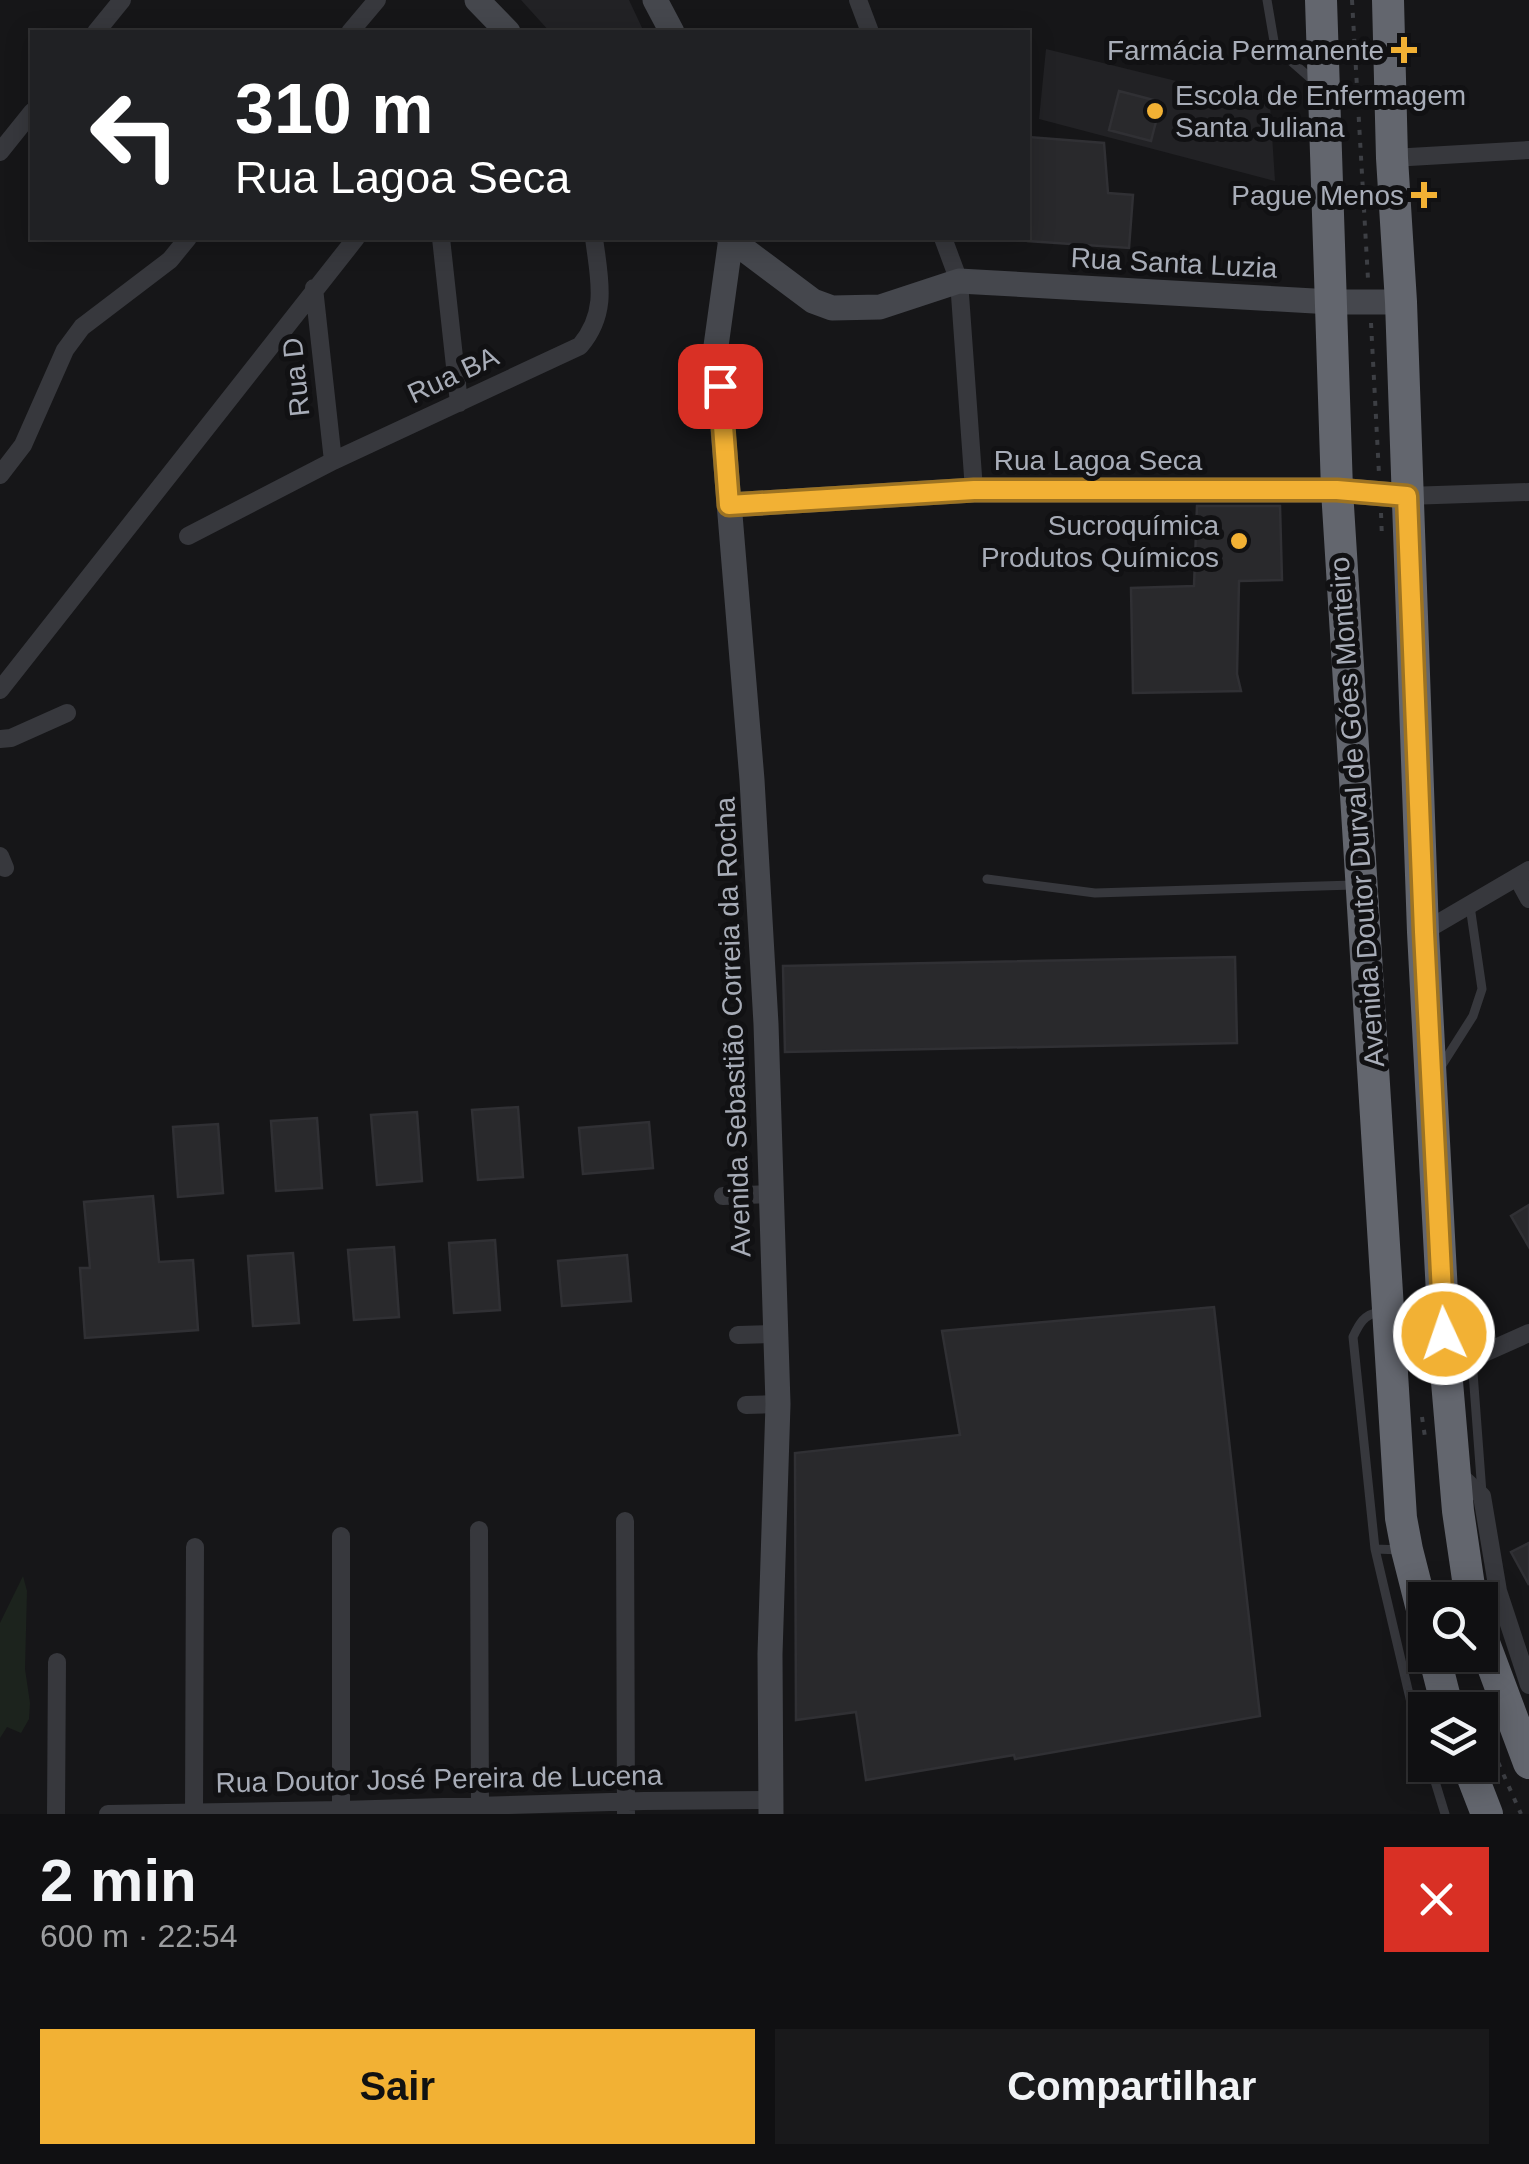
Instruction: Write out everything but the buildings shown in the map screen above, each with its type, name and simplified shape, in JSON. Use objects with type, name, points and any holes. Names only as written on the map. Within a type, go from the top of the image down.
[{"type":"highway","name":"Avenida Doutor Durval de Góes Monteiro","points":[[1321,0],[1337,490],[1401,1518],[1391,1550],[1408,1586]]},
{"type":"highway","name":"Avenida Doutor Durval de Góes Monteiro","points":[[1388,0],[1431,1084],[1459,1364],[1454,1470],[1469,1582]]},
{"type":"highway","points":[[1495,1672],[1529,1763]]},
{"type":"highway","points":[[1475,1782],[1487,1814]]},
{"type":"street","points":[[98,30],[122,0]]},
{"type":"street","points":[[352,30],[377,0]]},
{"type":"street","points":[[476,0],[506,30]]},
{"type":"street","points":[[656,0],[671,30]]},
{"type":"street","points":[[858,0],[869,30]]},
{"type":"street","points":[[0,152],[30,114]]},
{"type":"street","points":[[1392,158],[1529,150]]},
{"type":"street","points":[[0,474],[23,445],[65,350],[82,327],[170,260],[186,240]]},
{"type":"street","points":[[0,690],[354,240]]},
{"type":"street","points":[[441,240],[459,403]]},
{"type":"street","name":"Rua BA","points":[[188,536],[333,461],[580,346],[592,332],[600,312],[594,240]]},
{"type":"street","name":"Avenida Sebastião Correia da Rocha","points":[[730,240],[716,346],[754,818],[766,1024],[778,1404],[770,1654],[771,1807]]},
{"type":"street","name":"Rua Santa Luzia","points":[[733,240],[813,301],[832,308],[880,307],[959,281],[1332,302],[1401,302]]},
{"type":"street","points":[[945,240],[959,281],[974,490]]},
{"type":"street","name":"Rua D","points":[[314,288],[333,461]]},
{"type":"street","name":"Rua Lagoa Seca","points":[[729,505],[974,490],[1337,490],[1407,496]]},
{"type":"street","points":[[1407,496],[1529,492]]},
{"type":"street","points":[[0,739],[11,738],[67,713]]},
{"type":"street","points":[[1424,932],[1523,873],[1529,898]]},
{"type":"street","points":[[724,1196],[770,1194]]},
{"type":"street","points":[[1459,1364],[1529,1333]]},
{"type":"street","points":[[738,1335],[776,1334]]},
{"type":"street","points":[[746,1405],[778,1404]]},
{"type":"street","points":[[1454,1470],[1482,1496],[1498,1591],[1529,1685]]},
{"type":"street","points":[[625,1521],[626,1808]]},
{"type":"street","points":[[479,1530],[480,1810]]},
{"type":"street","points":[[341,1536],[341,1812]]},
{"type":"street","points":[[194,1813],[195,1547]]},
{"type":"street","points":[[56,1662],[56,1814]]},
{"type":"street","name":"Rua Doutor José Pereira de Lucena","points":[[108,1814],[771,1807]]},
{"type":"lane","points":[[1267,0],[1275,47],[1324,90]]},
{"type":"lane","points":[[986,879],[1095,893],[1362,884]]},
{"type":"lane","points":[[1431,1084],[1473,1016],[1482,989],[1470,905]]},
{"type":"lane","points":[[1459,1364],[1482,1496]]},
{"type":"lane","points":[[1391,1550],[1415,1692]]},
{"type":"lane","points":[[1436,1782],[1446,1814]]},
{"type":"path","points":[[1498,1763],[1521,1814]]},
{"type":"shaded area","points":[[521,0],[629,0],[643,30],[548,30]]},
{"type":"shaded area","name":"Escola de Enfermagem Santa Juliana","points":[[1046,49],[1270,104],[1275,181],[1039,119]]},
{"type":"shaded area","points":[[23,1576],[27,1591],[25,1669],[29,1719],[21,1733],[7,1727],[0,1738],[0,1623]]},
{"type":"place","name":"Farmácia Permanente","points":[[1404,50]]},
{"type":"place","name":"Escola de Enfermagem Santa Juliana","points":[[1155,111]]},
{"type":"place","name":"Pague Menos","points":[[1424,195]]},
{"type":"place","name":"Sucroquímica Produtos Químicos","points":[[1239,541]]},
{"type":"route","points":[[720,386],[729,505],[974,490],[1337,490],[1407,496],[1444,1334]]}]
